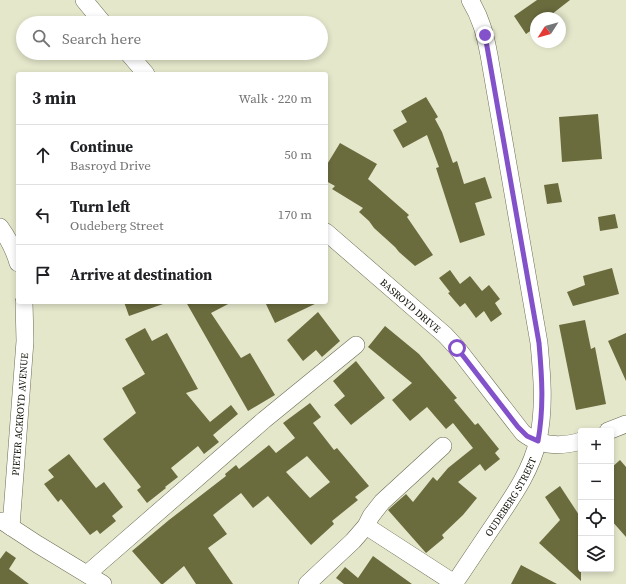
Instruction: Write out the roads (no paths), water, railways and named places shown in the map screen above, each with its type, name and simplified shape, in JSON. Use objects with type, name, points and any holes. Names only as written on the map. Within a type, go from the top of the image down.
[{"type":"street","points":[[84,0],[97,16]]},
{"type":"street","name":"OUDEBERG STREET","points":[[454,584],[527,472],[538,441],[543,399],[539,343],[488,48],[481,21],[470,0]]},
{"type":"street","points":[[134,60],[144,72]]},
{"type":"street","points":[[0,227],[12,245],[16,257]]},
{"type":"street","name":"BASROYD DRIVE","points":[[328,234],[445,335],[457,348],[518,427],[527,436],[538,441],[561,445],[578,443]]},
{"type":"street","name":"PIETER ACKROYD AVENUE","points":[[6,523],[25,341],[24,304]]},
{"type":"street","points":[[87,574],[264,420],[356,345]]},
{"type":"street","points":[[614,429],[626,424]]},
{"type":"street","points":[[307,584],[353,541],[366,526],[371,516],[382,502],[443,446]]},
{"type":"street","points":[[6,523],[103,584]]},
{"type":"street","points":[[366,526],[454,584]]}]
